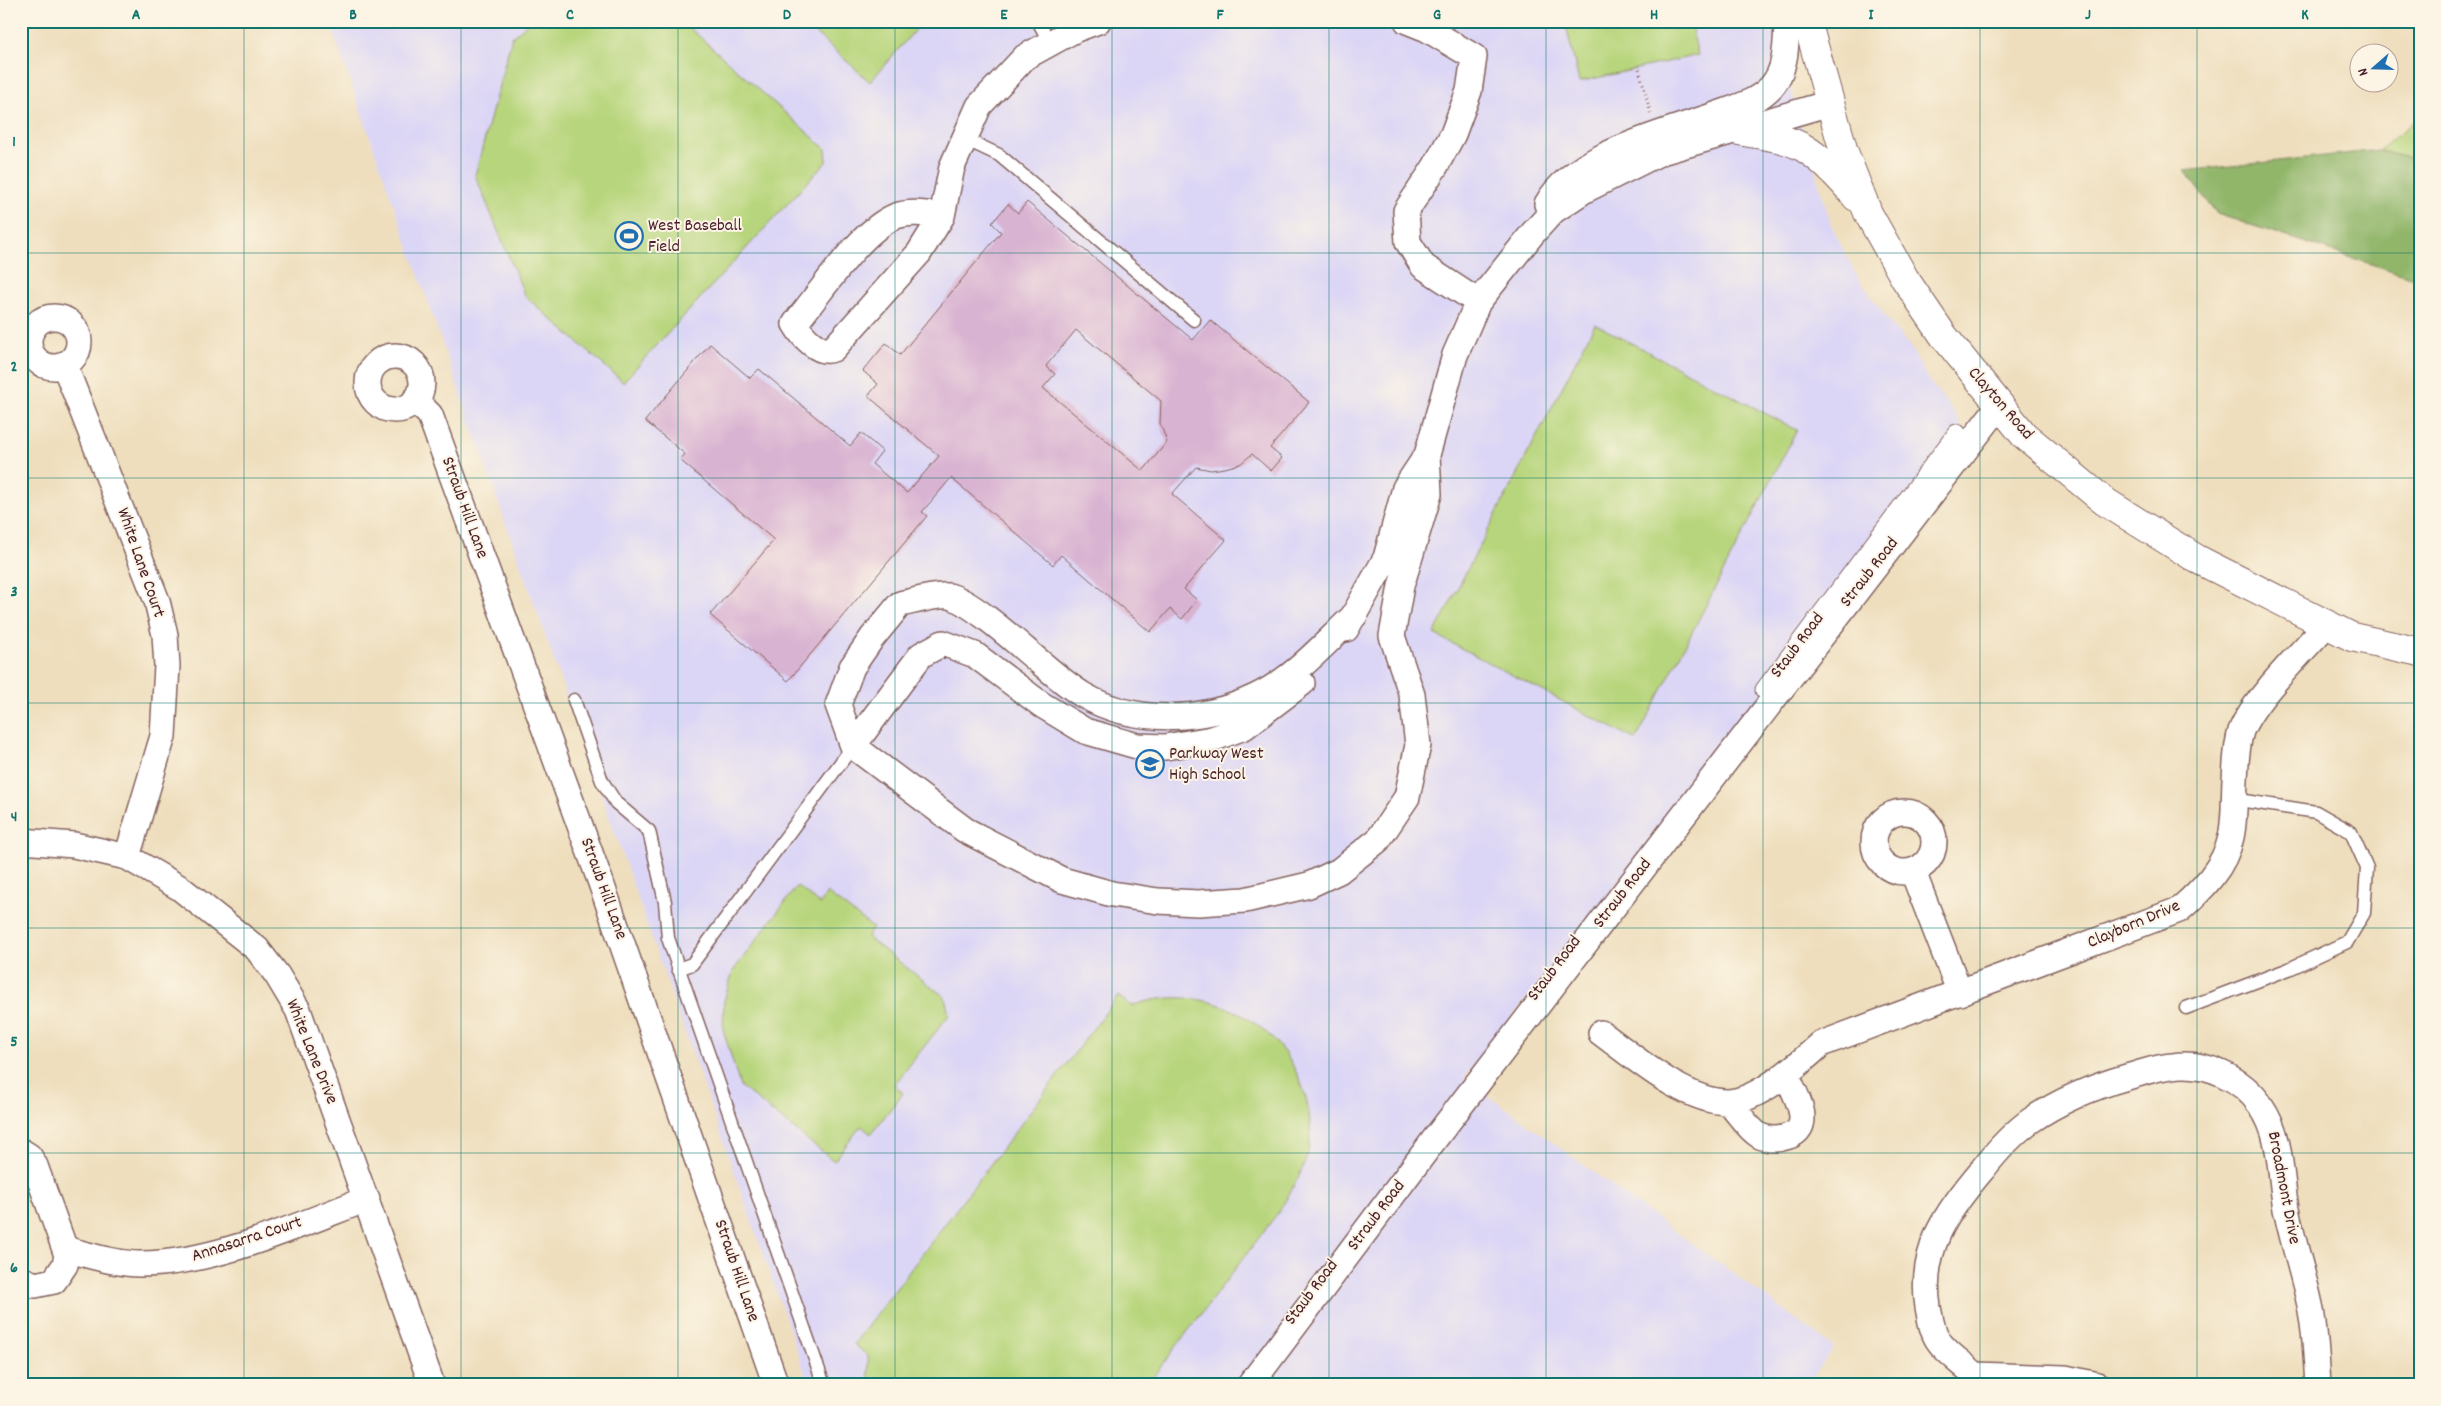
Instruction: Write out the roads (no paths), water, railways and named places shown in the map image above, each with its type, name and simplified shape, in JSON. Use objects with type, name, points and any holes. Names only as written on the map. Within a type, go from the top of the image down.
[{"type":"main road","name":"Clayton Road","points":[[1807,21],[1844,152],[1867,210],[1910,288],[1943,335],[2024,435],[2104,500],[2197,559],[2352,637],[2419,656]]},
{"type":"main road","points":[[1739,131],[1779,139],[1804,148],[1837,175],[1867,210]]},
{"type":"street","points":[[942,216],[918,213],[896,216],[875,228],[854,250],[800,317],[796,324],[800,332],[820,350],[828,351],[833,349],[919,253],[942,216],[952,167],[979,106],[1024,57],[1076,29],[1098,21]]},
{"type":"street","points":[[1407,21],[1427,29],[1474,57],[1469,91],[1453,134],[1435,167],[1406,211],[1408,242],[1423,266],[1478,302]]},
{"type":"street","points":[[1533,233],[1555,189],[1584,168],[1636,141],[1750,103],[1772,86],[1783,66],[1788,21]]},
{"type":"street","points":[[853,746],[920,655],[944,643],[975,655],[1042,705],[1086,731],[1136,746],[1165,747],[1212,739],[1244,727],[1306,679],[1333,650],[1354,615],[1386,558],[1405,488],[1427,455],[1455,355],[1478,302],[1553,211],[1583,191],[1661,152],[1739,131],[1830,103]]},
{"type":"street","name":"White Lane Court","points":[[64,364],[157,601],[165,635],[167,666],[163,736],[127,856]]},
{"type":"street","name":"Straub Hill Lane","points":[[415,400],[430,416],[588,845],[776,1385]]},
{"type":"street","name":"Straub Road","points":[[1250,1385],[1443,1128],[1999,406]]},
{"type":"street","name":"Staub Road","points":[[1244,1385],[1957,434]]},
{"type":"street","points":[[1354,615],[1297,668],[1256,696],[1227,708],[1191,716],[1155,717],[1118,709],[1084,695],[978,612],[948,596],[900,604],[872,638],[852,667],[838,705],[853,746],[965,830],[1062,880],[1112,894],[1158,902],[1198,903],[1245,900],[1308,885],[1339,871],[1378,840],[1407,797],[1418,745],[1412,695],[1392,636],[1401,586],[1422,525],[1429,494],[1427,455]]},
{"type":"street","name":"Clayborn Drive","points":[[1728,1102],[1759,1091],[1786,1075],[1821,1044],[2179,910],[2198,893],[2222,860],[2231,837],[2236,751],[2241,732],[2250,712],[2326,625]]},
{"type":"street","name":"White Lane Drive","points":[[21,841],[74,846],[127,856],[180,888],[204,906],[257,950],[276,975],[298,1010],[432,1385]]},
{"type":"street","points":[[1913,872],[1960,993]]},
{"type":"street","points":[[1601,1033],[1667,1082],[1704,1097],[1728,1102],[1759,1136],[1770,1140],[1791,1136],[1800,1129],[1803,1117],[1799,1099],[1786,1075]]},
{"type":"street","name":"Broadmont Drive","points":[[1972,1380],[1938,1340],[1930,1320],[1927,1298],[1927,1267],[1932,1245],[1942,1223],[1965,1190],[2001,1147],[2029,1122],[2072,1096],[2108,1082],[2174,1065],[2197,1066],[2225,1073],[2261,1105],[2273,1128],[2288,1215],[2308,1296],[2316,1349],[2318,1385]]},
{"type":"street","points":[[21,1151],[29,1156],[35,1166],[65,1250],[65,1265],[54,1280],[35,1285],[21,1279]]},
{"type":"street","name":"Annasarra Court","points":[[65,1250],[138,1264],[174,1263],[220,1252],[367,1199]]},
{"type":"street","points":[[1972,1380],[2065,1378],[2088,1381],[2098,1385]]},
{"type":"lane","points":[[1038,21],[1050,43]]},
{"type":"lane","points":[[965,138],[999,155],[1194,320]]},
{"type":"lane","points":[[574,700],[602,781],[616,803],[649,831],[666,902],[668,938],[824,1385]]},
{"type":"lane","points":[[678,969],[692,964],[853,746]]},
{"type":"lane","points":[[2186,1008],[2289,969],[2347,942],[2364,913],[2367,868],[2351,832],[2316,812],[2234,799]]},
{"type":"place","name":"West Baseball Field","points":[[629,236]]},
{"type":"place","name":"Parkway West High School","points":[[1150,764]]}]
